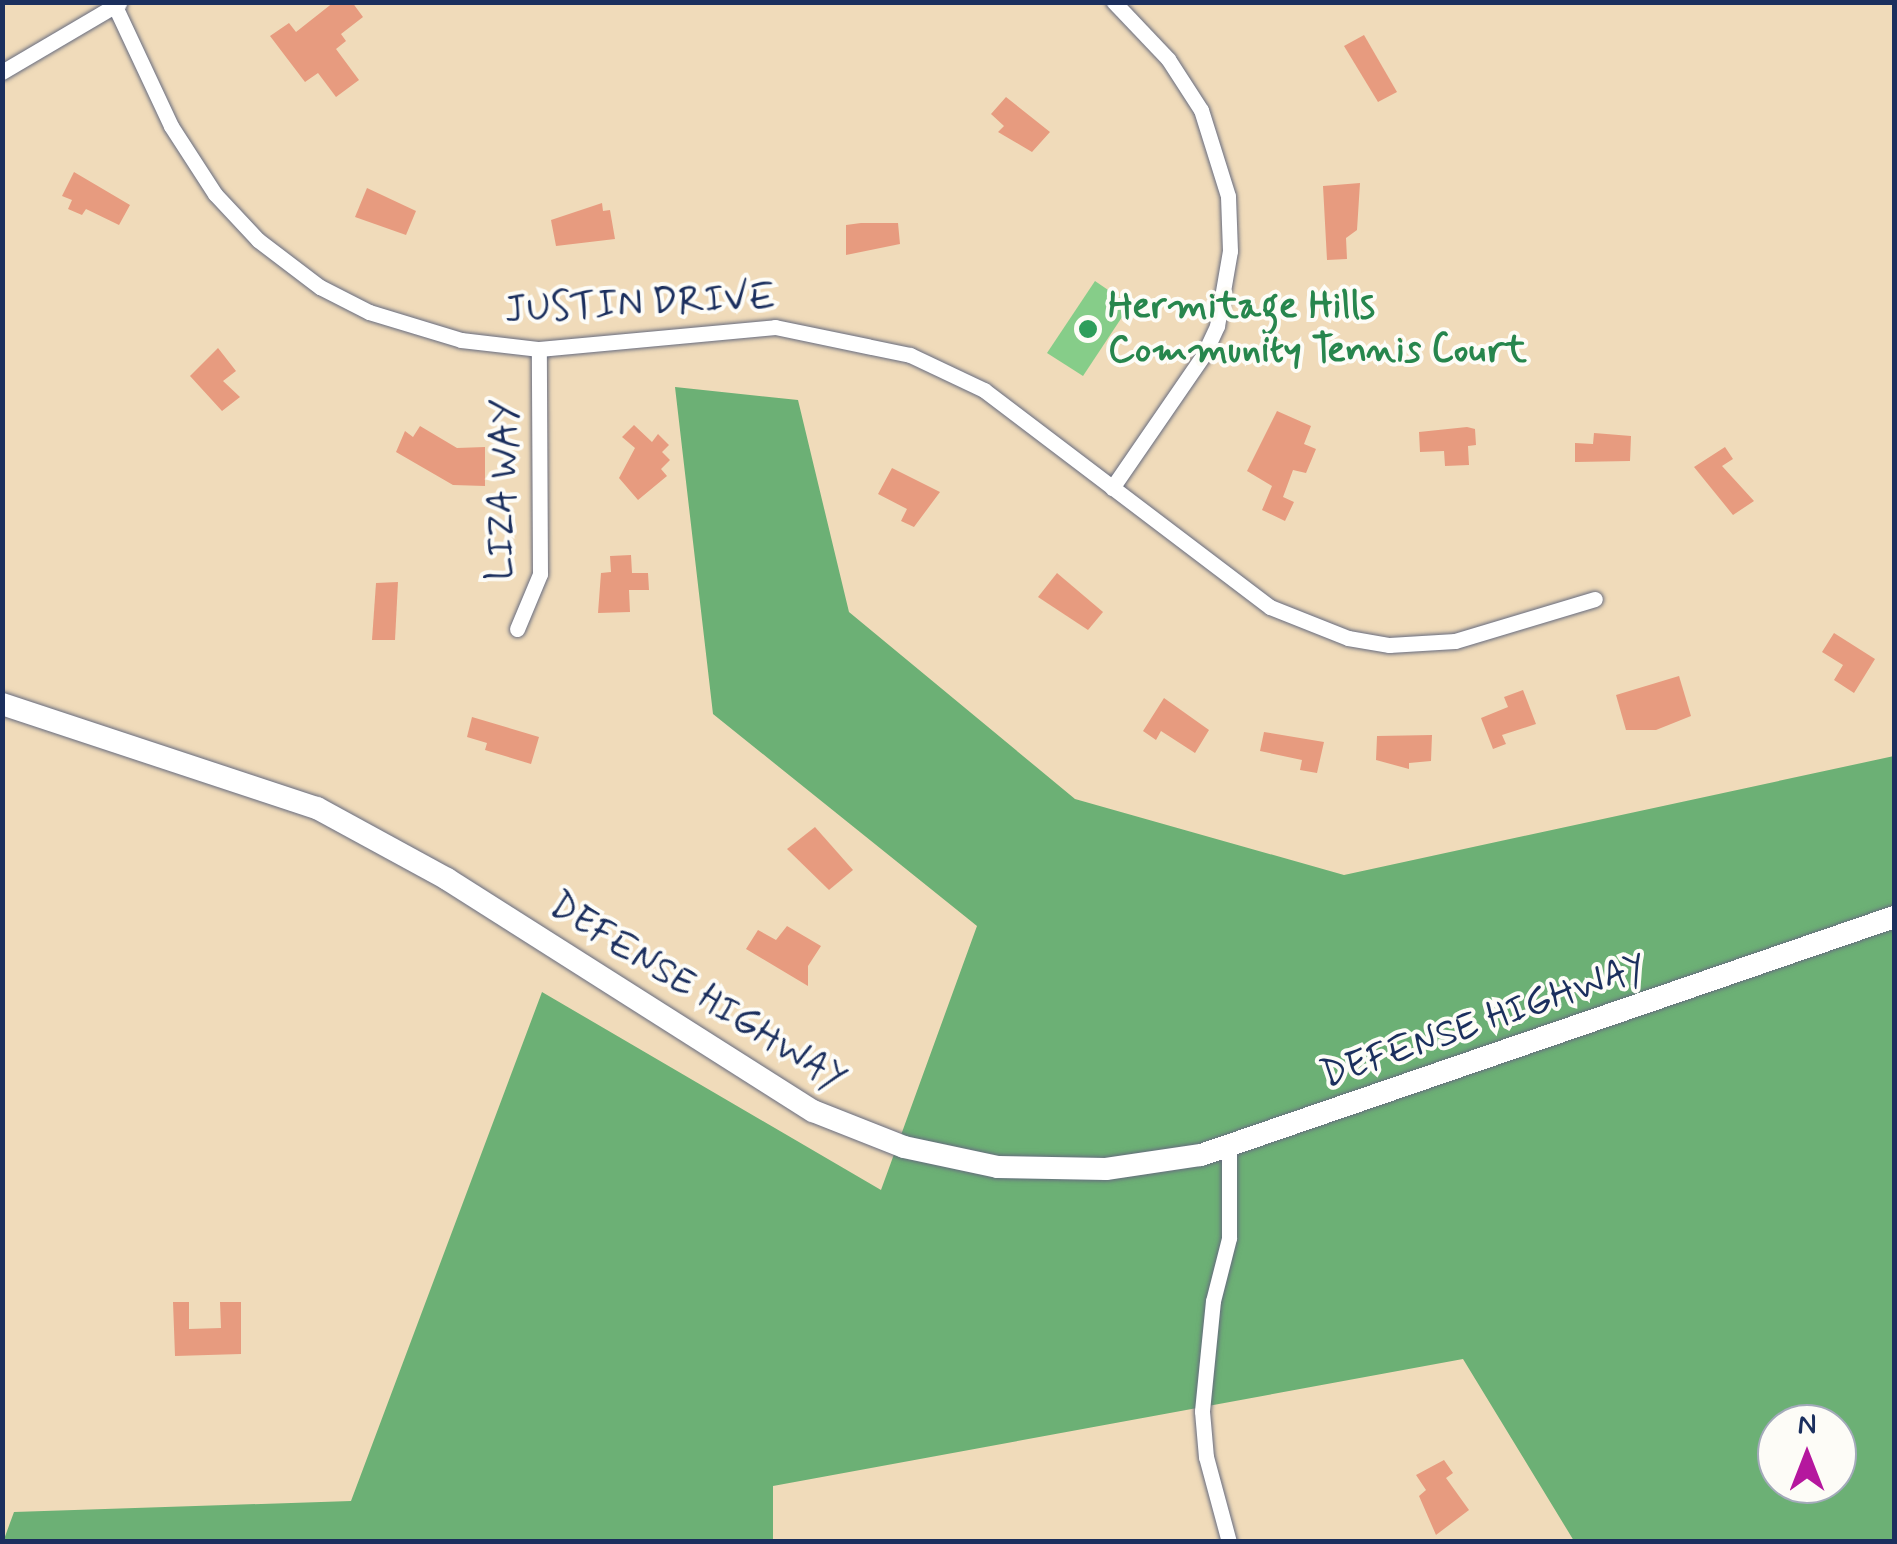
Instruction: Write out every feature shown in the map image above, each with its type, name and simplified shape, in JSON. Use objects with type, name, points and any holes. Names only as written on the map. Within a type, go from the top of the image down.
[{"type":"main road","name":"DEFENSE HIGHWAY","points":[[2,704],[317,808],[446,879],[764,1083],[863,1134],[950,1159],[1035,1170],[1138,1166],[1229,1146],[1894,917]]},
{"type":"street","points":[[1112,488],[1204,354],[1217,326],[1230,251],[1228,196],[1201,110],[1168,59],[1114,2]]},
{"type":"street","points":[[2,72],[116,3]]},
{"type":"street","name":"JUSTIN DRIVE","points":[[116,3],[192,161],[258,240],[320,287],[369,312],[461,340],[539,349],[759,327],[870,342],[984,390],[1270,607],[1348,638],[1388,644],[1455,641],[1595,599]]},
{"type":"street","name":"LIZA WAY","points":[[517,629],[540,574],[539,349]]},
{"type":"street","points":[[1229,1146],[1230,1238],[1213,1301],[1202,1411],[1216,1504],[1229,1542]]},
{"type":"green space","name":"Hermitage Hills Community Tennis Court","points":[[1095,281],[1130,305],[1083,376],[1047,353]]},
{"type":"green space","points":[[675,387],[798,400],[849,612],[1075,799],[1344,875],[1894,756],[1894,1541],[1574,1541],[1463,1359],[773,1486],[773,1541],[3,1542],[14,1512],[351,1501],[542,992],[881,1190],[977,926],[713,714]]},
{"type":"building","points":[[334,2],[352,2],[363,17],[341,34],[346,41],[336,49],[359,80],[336,97],[318,73],[305,82],[270,36],[289,23],[296,32]]},
{"type":"building","points":[[1364,35],[1397,92],[1378,102],[1344,46]]},
{"type":"building","points":[[1006,97],[1050,132],[1032,152],[998,132],[1004,126],[991,114]]},
{"type":"building","points":[[74,172],[130,205],[119,225],[86,209],[82,215],[68,209],[72,200],[62,196]]},
{"type":"building","points":[[1360,183],[1357,230],[1346,238],[1347,259],[1327,260],[1323,186]]},
{"type":"building","points":[[367,188],[416,211],[406,235],[355,217]]},
{"type":"building","points":[[602,203],[603,211],[610,210],[615,239],[556,246],[551,220]]},
{"type":"building","points":[[898,223],[900,244],[846,255],[846,225]]},
{"type":"building","points":[[218,348],[236,371],[223,381],[240,397],[222,411],[190,376]]},
{"type":"building","points":[[1277,411],[1311,426],[1304,444],[1316,449],[1306,473],[1293,470],[1283,497],[1294,502],[1285,521],[1262,510],[1272,486],[1247,471]]},
{"type":"building","points":[[634,425],[652,442],[658,434],[669,445],[662,452],[670,460],[661,469],[667,476],[638,500],[619,478],[635,448],[622,437]]},
{"type":"building","points":[[420,426],[457,448],[485,447],[485,486],[453,485],[396,452],[405,431],[413,437]]},
{"type":"building","points":[[1475,429],[1476,445],[1468,446],[1469,465],[1445,466],[1444,451],[1420,452],[1419,432]]},
{"type":"building","points":[[1594,433],[1631,436],[1630,461],[1575,462],[1575,443],[1593,444]]},
{"type":"building","points":[[1725,447],[1733,459],[1722,466],[1754,501],[1733,515],[1694,467]]},
{"type":"building","points":[[892,468],[940,492],[914,527],[901,521],[907,509],[878,494]]},
{"type":"building","points":[[631,555],[632,573],[648,573],[649,590],[629,590],[630,612],[598,613],[601,573],[611,572],[610,556]]},
{"type":"building","points":[[1057,573],[1103,612],[1088,630],[1038,597]]},
{"type":"building","points":[[398,582],[395,640],[372,640],[376,583]]},
{"type":"building","points":[[1834,633],[1875,659],[1854,693],[1834,680],[1843,665],[1822,652]]},
{"type":"building","points":[[1679,676],[1691,716],[1656,730],[1626,730],[1616,695]]},
{"type":"building","points":[[1523,690],[1536,724],[1502,735],[1506,744],[1493,749],[1481,718],[1508,707],[1504,697]]},
{"type":"building","points":[[1164,698],[1209,730],[1195,753],[1161,731],[1156,740],[1143,731]]},
{"type":"building","points":[[472,717],[539,737],[531,764],[485,750],[487,743],[467,737]]},
{"type":"building","points":[[1264,732],[1324,742],[1317,773],[1300,770],[1302,760],[1260,751]]},
{"type":"building","points":[[1432,735],[1431,761],[1409,763],[1409,769],[1376,760],[1377,736]]},
{"type":"building","points":[[815,827],[853,870],[829,890],[787,849]]},
{"type":"building","points":[[787,926],[821,946],[808,966],[808,986],[746,949],[758,930],[776,940]]},
{"type":"building","points":[[173,1302],[189,1302],[189,1329],[221,1328],[220,1302],[241,1302],[241,1354],[175,1356]]},
{"type":"building","points":[[1444,1460],[1453,1473],[1446,1478],[1469,1510],[1436,1535],[1419,1496],[1426,1490],[1416,1475]]},
{"type":"place","name":"Hermitage Hills Community Tennis Court","points":[[1088,329]]}]
